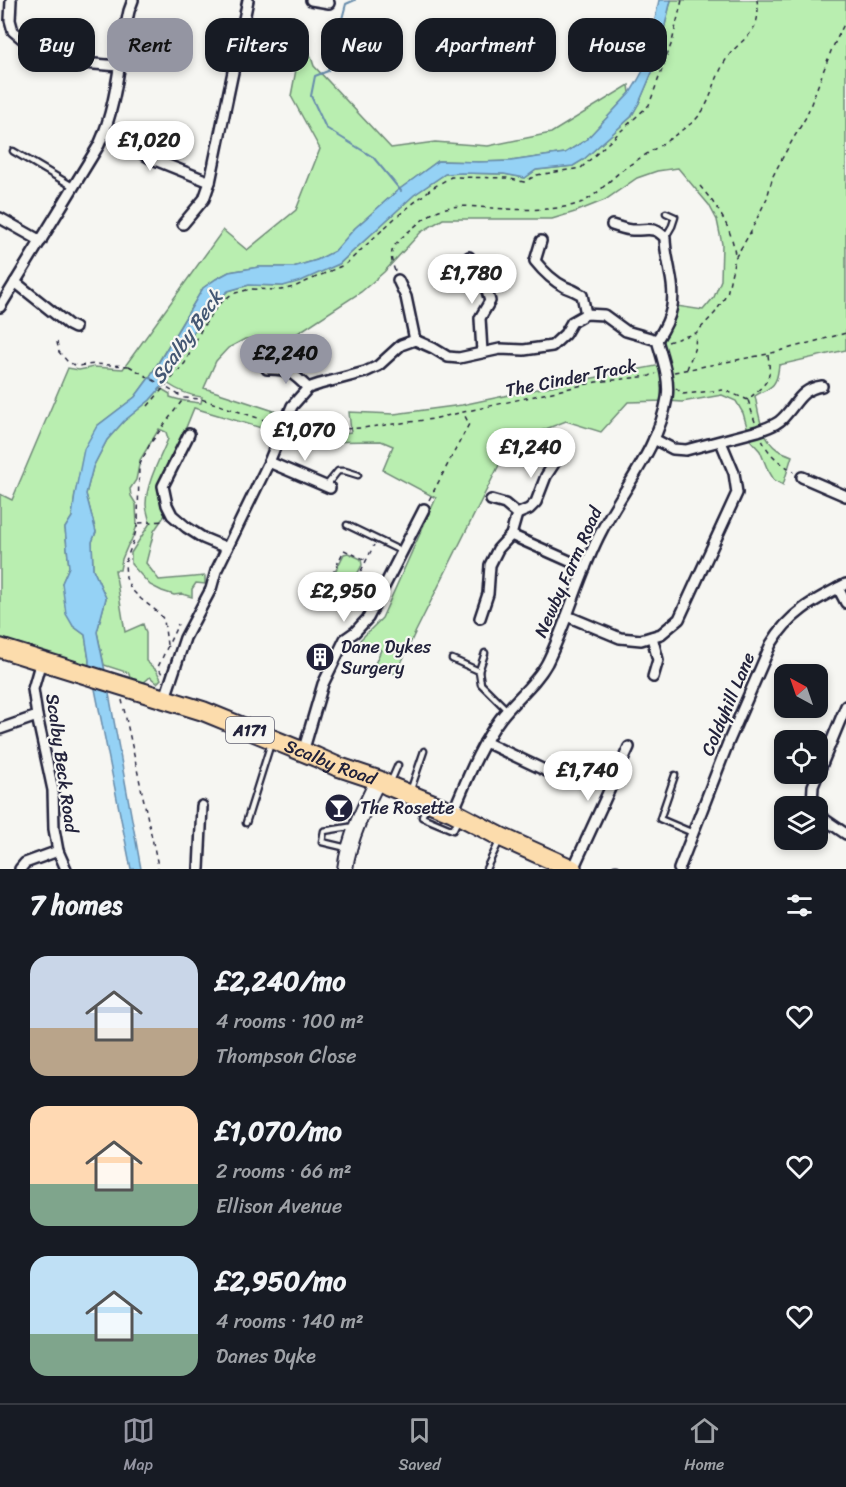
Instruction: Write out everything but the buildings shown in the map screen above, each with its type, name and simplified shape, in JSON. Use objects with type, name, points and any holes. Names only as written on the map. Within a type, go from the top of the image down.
[{"type":"highway","name":"A171","points":[[0,648],[117,684]]},
{"type":"highway","name":"Scalby Road","points":[[117,684],[166,695],[336,766],[384,783],[457,814],[549,864],[573,869]]},
{"type":"street","points":[[10,0],[10,20],[13,31],[38,52],[70,62],[107,65]]},
{"type":"street","points":[[128,18],[133,0]]},
{"type":"street","points":[[183,224],[204,199],[210,182],[248,0]]},
{"type":"street","points":[[310,0],[329,3]]},
{"type":"street","points":[[0,307],[99,145],[113,104],[118,72]]},
{"type":"street","points":[[105,132],[150,158],[210,182]]},
{"type":"street","points":[[0,218],[41,241]]},
{"type":"street","points":[[166,695],[185,638],[211,589],[216,571],[292,406],[308,388],[365,372],[378,366],[401,345],[415,340],[448,357],[459,358],[500,349],[524,350],[552,346],[565,334],[572,322],[586,314],[604,315],[626,331],[658,343],[672,310],[673,290],[665,251],[665,238],[659,231],[649,229],[630,231],[612,225]]},
{"type":"street","points":[[541,241],[535,261],[563,286],[575,290],[582,296],[586,314]]},
{"type":"street","points":[[469,257],[478,280],[486,288],[490,301],[480,318],[482,352]]},
{"type":"street","points":[[398,280],[406,297],[415,340]]},
{"type":"street","points":[[15,282],[75,328]]},
{"type":"street","name":"Newby Farm Road","points":[[457,814],[484,742],[546,664],[600,534],[654,440],[667,399],[668,386],[658,343]]},
{"type":"street","points":[[267,369],[280,369],[294,374],[308,388]]},
{"type":"street","points":[[654,440],[673,449],[686,450],[758,431],[782,419],[808,390],[822,386]]},
{"type":"street","points":[[189,434],[163,486],[167,505],[172,515],[186,527],[203,538],[227,548]]},
{"type":"street","points":[[567,616],[620,638],[641,640],[661,634],[679,619],[737,493],[734,473],[721,442]]},
{"type":"street","points":[[268,462],[328,487]]},
{"type":"street","points":[[517,514],[529,509],[536,502],[550,463]]},
{"type":"street","points":[[802,477],[846,496]]},
{"type":"street","points":[[491,500],[505,504],[517,514]]},
{"type":"street","points":[[303,752],[324,684],[345,639],[368,618],[424,509]]},
{"type":"street","points":[[479,611],[488,594],[490,565],[498,549],[511,535],[517,514]]},
{"type":"street","points":[[511,535],[585,568]]},
{"type":"street","points":[[842,586],[846,603]]},
{"type":"street","name":"Coldyhill Lane","points":[[679,869],[728,743],[771,644],[791,618],[842,586]]},
{"type":"street","points":[[652,637],[658,660],[653,677]]},
{"type":"street","name":"Scalby Beck Road","points":[[41,661],[33,689],[53,790],[54,829],[58,851],[66,869]]},
{"type":"street","points":[[812,796],[813,786],[846,706]]},
{"type":"street","points":[[0,729],[37,716]]},
{"type":"street","points":[[484,742],[558,777]]},
{"type":"street","points":[[573,869],[629,747]]},
{"type":"street","points":[[345,869],[357,826],[384,783]]},
{"type":"street","points":[[199,869],[202,806]]},
{"type":"street","points":[[828,822],[846,834]]},
{"type":"street","points":[[20,869],[25,863],[58,851]]},
{"type":"lane","points":[[13,151],[74,187]]},
{"type":"lane","points":[[665,238],[675,217],[666,213]]},
{"type":"lane","points":[[328,487],[338,471],[358,475]]},
{"type":"lane","points":[[347,525],[402,551]]},
{"type":"lane","points":[[485,653],[479,670],[481,684],[508,711]]},
{"type":"lane","points":[[452,659],[479,670]]},
{"type":"lane","points":[[246,823],[272,740]]},
{"type":"lane","points":[[410,795],[423,751]]},
{"type":"lane","points":[[384,783],[398,765]]},
{"type":"lane","points":[[675,775],[660,819],[693,832]]},
{"type":"lane","points":[[349,849],[322,842],[324,831],[357,826]]},
{"type":"lane","points":[[486,869],[501,837]]},
{"type":"path","points":[[148,406],[185,363],[202,327],[219,304],[232,294],[250,289],[280,290],[294,287],[346,264],[394,219],[432,188],[451,177],[507,178],[524,183],[537,175],[581,168],[649,105],[672,42],[682,0]]},
{"type":"path","points":[[398,280],[391,261],[391,251],[397,242],[420,222],[441,209],[461,206],[512,209],[575,205],[593,197],[624,169],[696,119],[709,101],[723,65],[753,30],[757,21],[757,0]]},
{"type":"path","points":[[735,258],[749,236],[767,198],[773,176],[806,117],[831,51],[846,20]]},
{"type":"path","points":[[658,343],[696,333],[715,313],[727,294],[735,258],[734,243],[725,221],[700,186]]},
{"type":"path","points":[[687,370],[695,347],[696,333]]},
{"type":"path","name":"The Cinder Track","points":[[295,428],[325,430],[362,428],[433,419],[596,382],[650,376],[654,373],[671,371],[674,373],[768,354],[846,333]]},
{"type":"path","points":[[57,342],[59,352],[68,362],[76,366],[95,363],[129,366],[184,398],[201,399],[273,423]]},
{"type":"path","points":[[748,400],[763,388],[768,380],[770,372],[768,354]]},
{"type":"path","points":[[668,386],[673,386],[683,394],[724,390],[748,400],[767,451],[778,462],[802,477]]},
{"type":"path","points":[[167,645],[164,620],[159,613],[131,590],[126,578],[125,563],[138,523],[139,466],[150,444],[184,398]]},
{"type":"path","points":[[424,509],[469,424],[463,412]]},
{"type":"path","points":[[138,523],[164,521],[172,515]]},
{"type":"path","points":[[348,596],[377,539]]},
{"type":"path","points":[[366,560],[344,550],[327,586],[373,608]]},
{"type":"path","points":[[166,695],[163,675],[158,667],[178,624]]},
{"type":"path","points":[[117,684],[158,869]]},
{"type":"green space","points":[[671,0],[846,0],[846,350],[779,365],[774,384],[755,396],[764,433],[778,450],[792,456],[783,485],[774,480],[760,451],[751,441],[743,413],[736,401],[722,395],[682,402],[668,401],[659,341],[677,306],[703,310],[714,297],[721,280],[722,244],[717,220],[709,205],[678,168],[657,171],[637,178],[605,200],[552,219],[443,219],[421,232],[384,272],[361,292],[295,335],[245,339],[228,348],[216,361],[204,388],[280,413],[268,430],[194,408],[161,489],[165,515],[154,531],[146,563],[159,580],[205,576],[205,584],[196,583],[192,589],[192,597],[182,594],[174,595],[150,585],[131,564],[131,553],[150,523],[146,509],[148,488],[168,439],[166,432],[159,429],[140,460],[136,480],[130,489],[136,504],[137,526],[122,559],[120,570],[115,570],[125,632],[143,624],[146,633],[146,661],[156,670],[161,679],[157,683],[150,677],[142,684],[130,678],[129,673],[104,665],[97,632],[106,598],[93,569],[92,542],[96,532],[86,494],[93,467],[107,440],[160,388],[170,394],[170,397],[201,403],[202,397],[183,392],[165,382],[185,351],[197,325],[218,300],[228,291],[249,285],[283,286],[339,264],[414,195],[445,174],[504,174],[525,178],[536,170],[573,166],[583,160],[631,117],[652,72],[667,72],[667,18]]},
{"type":"green space","points":[[309,51],[314,66],[391,148],[435,142],[488,146],[551,133],[629,85],[630,93],[586,140],[565,153],[511,161],[438,161],[397,191],[355,228],[335,251],[317,260],[293,267],[259,267],[229,272],[203,288],[149,378],[135,397],[97,426],[75,494],[72,517],[65,528],[69,567],[62,583],[73,626],[85,635],[89,667],[0,643],[0,494],[12,500],[68,368],[123,369],[223,230],[247,250],[296,210],[320,149],[291,96],[296,72],[309,72]]},
{"type":"green space","points":[[661,365],[664,401],[628,402],[601,432],[566,421],[510,443],[396,674],[374,666],[381,650],[360,640],[382,618],[436,498],[383,470],[393,446],[381,441],[305,442],[284,436],[286,429],[311,437],[351,432],[349,412],[394,414],[462,405]]},
{"type":"green space","points":[[348,553],[361,559],[362,565],[347,593],[336,589],[332,578],[344,554]]},
{"type":"water","points":[[659,0],[671,0],[667,18],[655,18]]},
{"type":"water","name":"Scalby Beck","points":[[642,72],[652,72],[631,117],[583,160],[573,166],[536,170],[525,178],[504,174],[445,174],[414,195],[339,264],[301,281],[283,286],[249,285],[228,291],[218,300],[197,325],[185,351],[163,385],[107,440],[93,467],[86,494],[96,532],[92,542],[93,569],[106,598],[97,632],[106,676],[89,671],[85,635],[73,626],[66,614],[62,583],[69,567],[65,528],[72,517],[84,449],[97,426],[135,397],[149,378],[152,379],[150,377],[203,288],[229,272],[259,267],[293,267],[317,260],[335,251],[355,228],[397,191],[438,161],[511,161],[565,153],[586,140],[630,93]]},
{"type":"water","points":[[94,684],[108,688],[141,869],[131,869]]},
{"type":"waterway","points":[[355,0],[346,4],[328,71],[315,76],[311,96],[326,128],[373,157],[401,191]]},
{"type":"place","name":"Dane Dykes Surgery","points":[[320,657]]},
{"type":"place","name":"The Rosette","points":[[339,808]]}]
